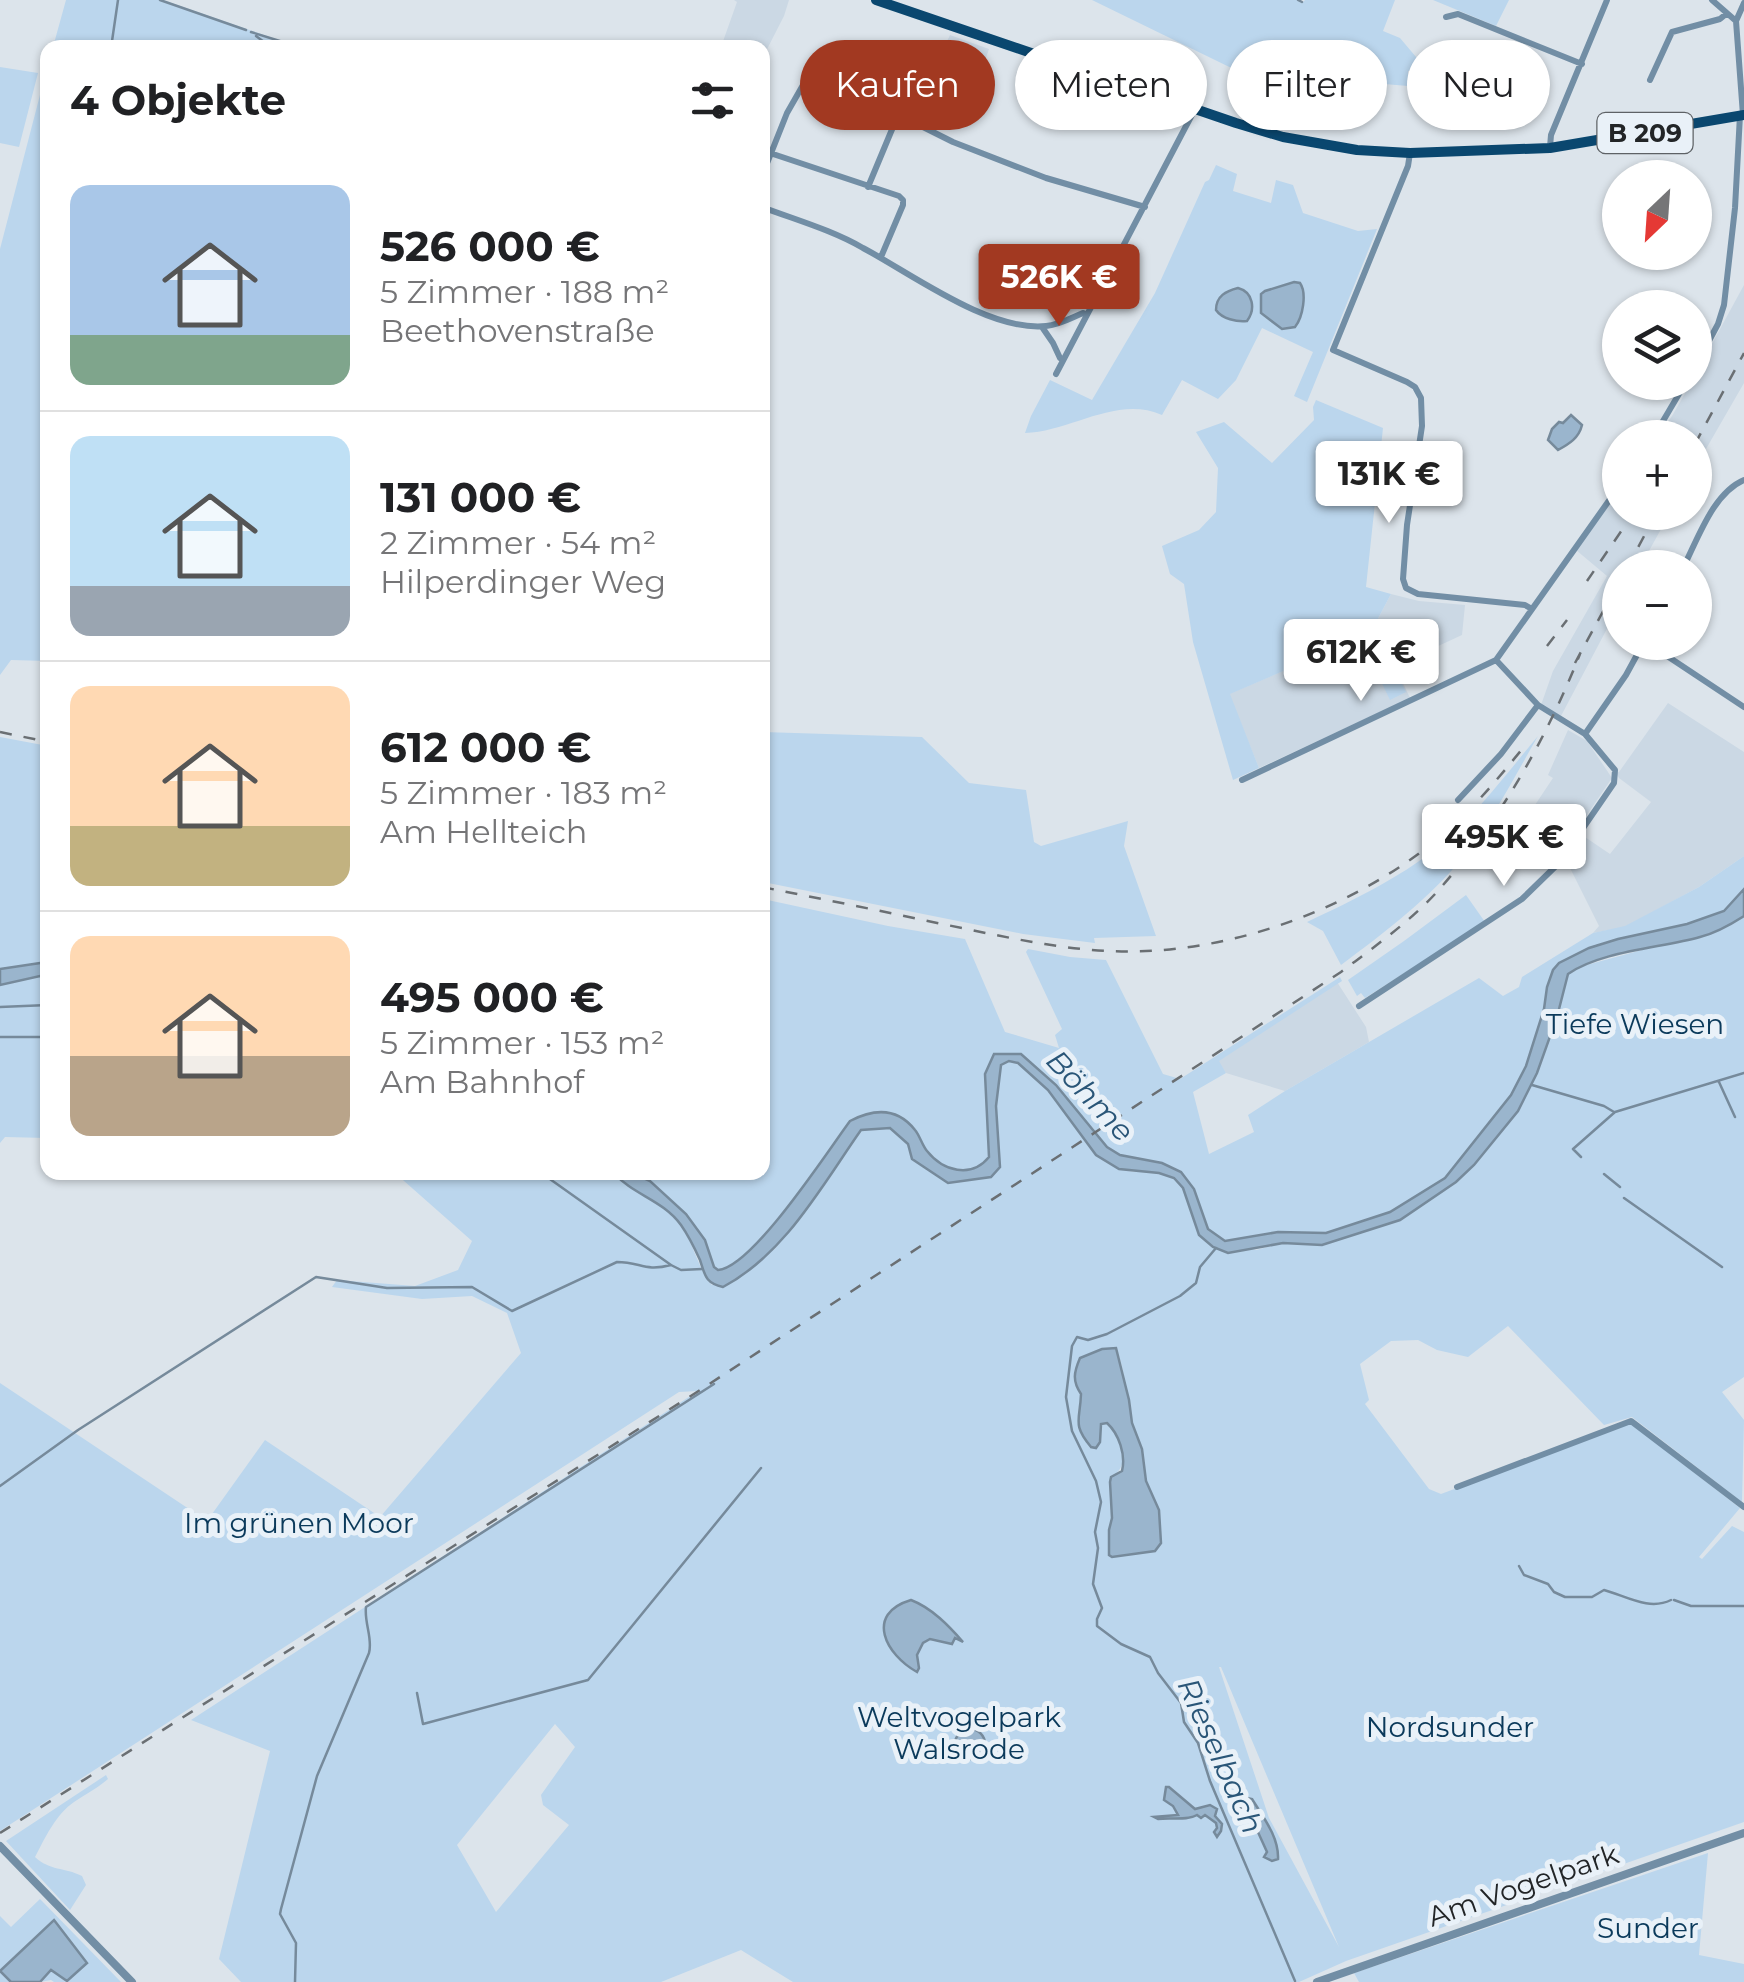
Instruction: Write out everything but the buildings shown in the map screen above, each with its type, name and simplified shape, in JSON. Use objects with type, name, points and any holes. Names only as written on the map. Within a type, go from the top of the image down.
[{"type":"main road","name":"B 209","points":[[876,0],[1015,47]]},
{"type":"main road","name":"B 209","points":[[1207,113],[1283,137],[1357,150],[1410,153],[1528,151],[1742,115]]},
{"type":"street","points":[[1550,148],[1551,135],[1607,0]]},
{"type":"street","points":[[1712,0],[1736,21]]},
{"type":"street","points":[[1712,335],[1724,305],[1735,208],[1742,115],[1736,21],[1744,3]]},
{"type":"street","points":[[1446,17],[1458,14],[1582,64]]},
{"type":"street","points":[[1650,80],[1672,32],[1726,14]]},
{"type":"street","points":[[800,90],[770,153],[903,200],[881,257]]},
{"type":"street","points":[[868,186],[892,130]]},
{"type":"street","points":[[928,130],[1012,166],[1145,207]]},
{"type":"street","points":[[1056,374],[1184,130]]},
{"type":"street","points":[[1410,153],[1333,350],[1415,386],[1421,398],[1421,438],[1403,579],[1406,588],[1418,594],[1532,609]]},
{"type":"street","points":[[770,210],[840,236],[994,318],[1041,326],[1087,315]]},
{"type":"street","points":[[1041,326],[1063,360]]},
{"type":"street","points":[[1692,550],[1718,501],[1728,489],[1744,480]]},
{"type":"street","points":[[1242,780],[1496,660],[1602,510]]},
{"type":"street","points":[[1360,1006],[1514,905],[1559,864],[1614,783],[1612,765],[1585,734],[1538,705],[1496,660]]},
{"type":"street","points":[[1585,734],[1634,660]]},
{"type":"street","points":[[1672,660],[1744,708]]},
{"type":"street","points":[[1458,800],[1501,754],[1538,705]]},
{"type":"street","points":[[1457,1487],[1631,1420],[1744,1507]]},
{"type":"street","name":"Am Vogelpark","points":[[1317,1982],[1744,1833]]},
{"type":"street","points":[[0,1846],[132,1982]]},
{"type":"shaded area","points":[[734,0],[789,0],[770,43],[770,40],[723,40],[737,2]]},
{"type":"shaded area","points":[[1294,282],[1302,287],[1302,311],[1295,327],[1282,329],[1261,313],[1261,294]]},
{"type":"shaded area","points":[[1744,285],[1744,383],[1712,439],[1712,420],[1669,420],[1681,400],[1712,400],[1712,344]]},
{"type":"shaded area","points":[[1238,288],[1252,301],[1247,321],[1230,319],[1216,310],[1222,295]]},
{"type":"shaded area","points":[[1571,415],[1582,425],[1581,430],[1558,450],[1548,440],[1552,429]]},
{"type":"shaded area","points":[[1602,514],[1602,530],[1661,530],[1649,550],[1602,550],[1602,572],[1576,550]]},
{"type":"shaded area","points":[[1602,585],[1602,638],[1561,716],[1541,705],[1553,671]]},
{"type":"shaded area","points":[[1391,594],[1465,605],[1462,635],[1395,666],[1410,698],[1259,768],[1229,694],[1342,646],[1364,645]]},
{"type":"shaded area","points":[[1668,703],[1744,752],[1744,856],[1699,887],[1625,927],[1593,933],[1599,926],[1561,854],[1558,856],[1529,838],[1542,812],[1535,805],[1553,778],[1548,775],[1568,730],[1587,741],[1612,778],[1576,831],[1610,854],[1651,802],[1616,773]]},
{"type":"shaded area","points":[[1744,889],[1744,916],[1723,928],[1700,937],[1597,960],[1568,974],[1537,1073],[1518,1111],[1474,1165],[1400,1220],[1322,1245],[1283,1243],[1228,1253],[1213,1247],[1199,1235],[1183,1188],[1174,1178],[1119,1169],[1096,1155],[1048,1090],[1018,1063],[1009,1061],[1001,1065],[996,1106],[1000,1167],[991,1177],[948,1183],[912,1159],[908,1144],[890,1128],[861,1130],[783,1238],[765,1257],[723,1287],[707,1278],[674,1216],[622,1180],[650,1181],[686,1214],[705,1240],[718,1270],[750,1250],[769,1230],[850,1121],[859,1117],[893,1114],[915,1130],[925,1149],[941,1163],[957,1170],[982,1164],[989,1157],[985,1074],[994,1054],[1021,1054],[1056,1085],[1107,1147],[1120,1155],[1162,1163],[1181,1172],[1194,1189],[1208,1229],[1225,1241],[1278,1232],[1326,1233],[1390,1212],[1445,1178],[1511,1095],[1526,1066],[1547,987],[1559,963],[1589,948],[1724,911]]},
{"type":"shaded area","points":[[40,963],[40,976],[0,985],[0,969]]},
{"type":"shaded area","points":[[1337,982],[1366,1027],[1369,1042],[1285,1091],[1226,1073],[1218,1061]]},
{"type":"shaded area","points":[[1116,1348],[1132,1423],[1142,1449],[1146,1481],[1159,1510],[1161,1543],[1155,1551],[1112,1557],[1110,1482],[1111,1477],[1122,1471],[1122,1452],[1107,1423],[1101,1424],[1096,1448],[1085,1439],[1079,1427],[1081,1394],[1075,1376],[1080,1358]]},
{"type":"shaded area","points":[[911,1600],[933,1613],[963,1642],[955,1638],[952,1644],[930,1639],[923,1643],[917,1655],[917,1672],[896,1656],[884,1624],[896,1606]]},
{"type":"shaded area","points":[[970,1729],[984,1738],[985,1744],[976,1758],[970,1759],[956,1750],[955,1744],[964,1730]]},
{"type":"shaded area","points":[[1166,1787],[1195,1809],[1210,1805],[1217,1809],[1215,1816],[1222,1824],[1217,1837],[1216,1823],[1205,1815],[1154,1817],[1178,1815],[1164,1800]]},
{"type":"shaded area","points":[[1243,1797],[1252,1799],[1265,1820],[1276,1843],[1278,1859],[1264,1857],[1267,1852],[1258,1826],[1245,1806],[1235,1808],[1234,1802]]},
{"type":"shaded area","points":[[54,1920],[87,1963],[67,1981],[51,1970],[40,1982],[11,1982],[0,1971]]},
{"type":"green space","points":[[66,0],[163,0],[279,40],[55,40]]},
{"type":"green space","points":[[1092,0],[1395,0],[1383,31],[1400,38],[1407,46],[1407,86],[1387,84],[1387,40],[1227,40],[1227,66],[1207,56],[1207,40],[1174,40]]},
{"type":"green space","points":[[1433,0],[1509,0],[1496,26]]},
{"type":"green space","points":[[0,67],[38,73],[19,147],[0,143]]},
{"type":"green space","points":[[40,95],[40,661],[11,660],[0,675],[0,249]]},
{"type":"green space","points":[[1216,165],[1237,174],[1233,191],[1271,203],[1276,180],[1293,185],[1303,213],[1358,231],[1377,229],[1307,402],[1294,396],[1313,352],[1262,328],[1236,380],[1218,399],[1182,380],[1162,415],[1128,409],[1025,433],[1050,380],[1092,400],[1155,293]]},
{"type":"green space","points":[[1316,400],[1383,428],[1366,587],[1391,594],[1364,645],[1342,646],[1230,694],[1259,768],[1233,780],[1193,642],[1184,584],[1170,574],[1162,546],[1199,530],[1216,512],[1218,468],[1196,432],[1224,422],[1272,463],[1314,420]]},
{"type":"green space","points":[[1389,657],[1406,692],[1390,700],[1373,665]]},
{"type":"green space","points":[[770,732],[922,737],[969,783],[1026,790],[1034,842],[1041,846],[1128,821],[1124,846],[1156,936],[1094,938],[1095,943],[1023,934],[770,883]]},
{"type":"green space","points":[[1538,736],[1464,856],[1421,901],[1341,965],[1323,931],[1307,922],[1380,886],[1446,840]]},
{"type":"green space","points":[[0,737],[40,744],[40,963],[0,969]]},
{"type":"green space","points":[[1744,856],[1744,889],[1724,911],[1589,948],[1559,963],[1547,987],[1526,1066],[1511,1095],[1445,1178],[1390,1212],[1326,1233],[1225,1241],[1208,1229],[1194,1189],[1162,1163],[1121,1155],[1107,1147],[1021,1055],[994,1054],[989,1157],[982,1164],[955,1169],[930,1156],[917,1132],[850,1122],[769,1230],[732,1264],[717,1270],[705,1240],[648,1180],[770,1180],[770,901],[965,939],[1005,1032],[1059,1048],[1055,1035],[1062,1029],[1026,952],[1028,949],[1106,960],[1163,1074],[1180,1079],[1340,977],[1342,981],[1219,1061],[1226,1073],[1193,1092],[1209,1154],[1254,1132],[1248,1115],[1479,978],[1503,996],[1519,987],[1522,977],[1593,933],[1625,926],[1699,887]]},
{"type":"green space","points":[[1466,895],[1485,922],[1365,998],[1361,993],[1357,996],[1348,980]]},
{"type":"green space","points":[[1744,916],[1744,1377],[1722,1392],[1744,1420],[1742,1502],[1632,1417],[1604,1425],[1508,1326],[1468,1357],[1437,1350],[1418,1340],[1391,1341],[1360,1364],[1369,1400],[1365,1404],[1429,1489],[1441,1494],[1630,1423],[1740,1508],[1699,1557],[1702,1559],[1732,1526],[1744,1532],[1744,1822],[1346,1961],[1299,1982],[793,1982],[741,1950],[661,1982],[241,1982],[219,1959],[270,1751],[191,1720],[698,1391],[679,1392],[0,1831],[0,1383],[207,1521],[265,1440],[380,1517],[521,1353],[507,1313],[472,1296],[422,1299],[332,1287],[337,1280],[415,1286],[458,1270],[472,1241],[403,1180],[622,1180],[657,1201],[675,1218],[712,1285],[775,1249],[860,1130],[890,1128],[948,1183],[1000,1167],[996,1106],[1001,1065],[1009,1061],[1046,1087],[1102,1159],[1120,1169],[1164,1174],[1178,1182],[1199,1235],[1256,1250],[1283,1243],[1322,1245],[1456,1182],[1474,1165],[1518,1111],[1537,1073],[1568,974],[1579,967],[1727,927]],"holes":[[[1116,1348],[1155,1551],[1126,1555],[1109,1530],[1111,1477],[1118,1472],[1123,1459],[1120,1443],[1107,1422],[1101,1423],[1100,1442],[1078,1413],[1081,1394],[1102,1349]],[[1221,1667],[1339,1947],[1269,1818]],[[555,1724],[575,1747],[541,1795],[543,1805],[569,1825],[496,1912],[457,1845]]]},
{"type":"green space","points":[[40,975],[40,1138],[5,1137],[0,1143],[0,985]]},
{"type":"green space","points":[[106,1775],[108,1779],[62,1813],[35,1857],[46,1865],[82,1876],[86,1885],[70,1910],[6,1841]]},
{"type":"green space","name":"Sunder","points":[[1708,1853],[1699,1955],[1744,1964],[1744,1982],[1359,1982],[1354,1973]]},
{"type":"green space","points":[[40,1899],[121,1982],[40,1982],[51,1970],[87,1963],[1,1971],[11,1982],[0,1982],[0,1916],[11,1927]]},
{"type":"waterway","points":[[112,40],[118,0]]},
{"type":"waterway","points":[[160,0],[246,30]]},
{"type":"waterway","points":[[1298,0],[1302,2]]},
{"type":"waterway","points":[[251,32],[277,40]]},
{"type":"waterway","points":[[256,36],[261,40]]},
{"type":"waterway","points":[[0,1007],[40,1005]]},
{"type":"waterway","points":[[0,1037],[40,1037]]},
{"type":"waterway","points":[[1581,1157],[1573,1149],[1615,1112],[1744,1073]]},
{"type":"waterway","points":[[1719,1082],[1735,1117]]},
{"type":"waterway","points":[[1532,1085],[1614,1112]]},
{"type":"waterway","points":[[1604,1174],[1620,1187]]},
{"type":"waterway","points":[[551,1180],[671,1265],[681,1270],[702,1269]]},
{"type":"waterway","points":[[1624,1198],[1722,1267]]},
{"type":"waterway","name":"Rieselbach","points":[[1216,1248],[1200,1267],[1196,1283],[1180,1296],[1107,1334],[1088,1340],[1077,1337],[1072,1346],[1066,1397],[1072,1431],[1096,1481],[1101,1502],[1095,1532],[1098,1548],[1093,1584],[1102,1608],[1097,1626],[1121,1644],[1150,1657],[1181,1703],[1184,1722],[1198,1743],[1210,1781],[1295,1981]]},
{"type":"waterway","points":[[0,1486],[78,1430],[316,1277],[387,1288],[472,1287],[512,1311],[617,1262],[671,1265]]},
{"type":"waterway","points":[[295,1982],[296,1943],[280,1914],[317,1776],[369,1653],[366,1607],[714,1384]]},
{"type":"waterway","points":[[417,1693],[423,1724],[588,1680],[761,1468]]},
{"type":"waterway","points":[[1519,1566],[1524,1575],[1548,1584],[1565,1597],[1592,1597],[1604,1590],[1646,1603],[1671,1600]]},
{"type":"waterway","points":[[1674,1600],[1691,1606],[1744,1606]]},
{"type":"railway","points":[[1708,420],[1744,353]]},
{"type":"railway","points":[[1587,581],[1622,530]]},
{"type":"railway","points":[[1637,550],[1647,530]]},
{"type":"railway","points":[[1575,663],[1602,613]]},
{"type":"railway","points":[[1547,646],[1567,620]]},
{"type":"railway","points":[[0,1833],[697,1392],[1341,972],[1425,904],[1480,839],[1536,749],[1580,654]]},
{"type":"railway","points":[[0,732],[40,740]]},
{"type":"railway","points":[[770,889],[1065,947],[1151,951],[1195,946],[1284,924],[1367,887],[1440,837],[1523,748]]},
{"type":"park label","name":"Tiefe Wiesen","points":[[1635,1024]]},
{"type":"park label","name":"Im grünen Moor","points":[[299,1523]]},
{"type":"park label","name":"Nordsunder","points":[[1450,1727]]},
{"type":"park label","name":"Weltvogelpark Walsrode","points":[[959,1733]]},
{"type":"water label","name":"Böhme","points":[[1090,1096]]}]
